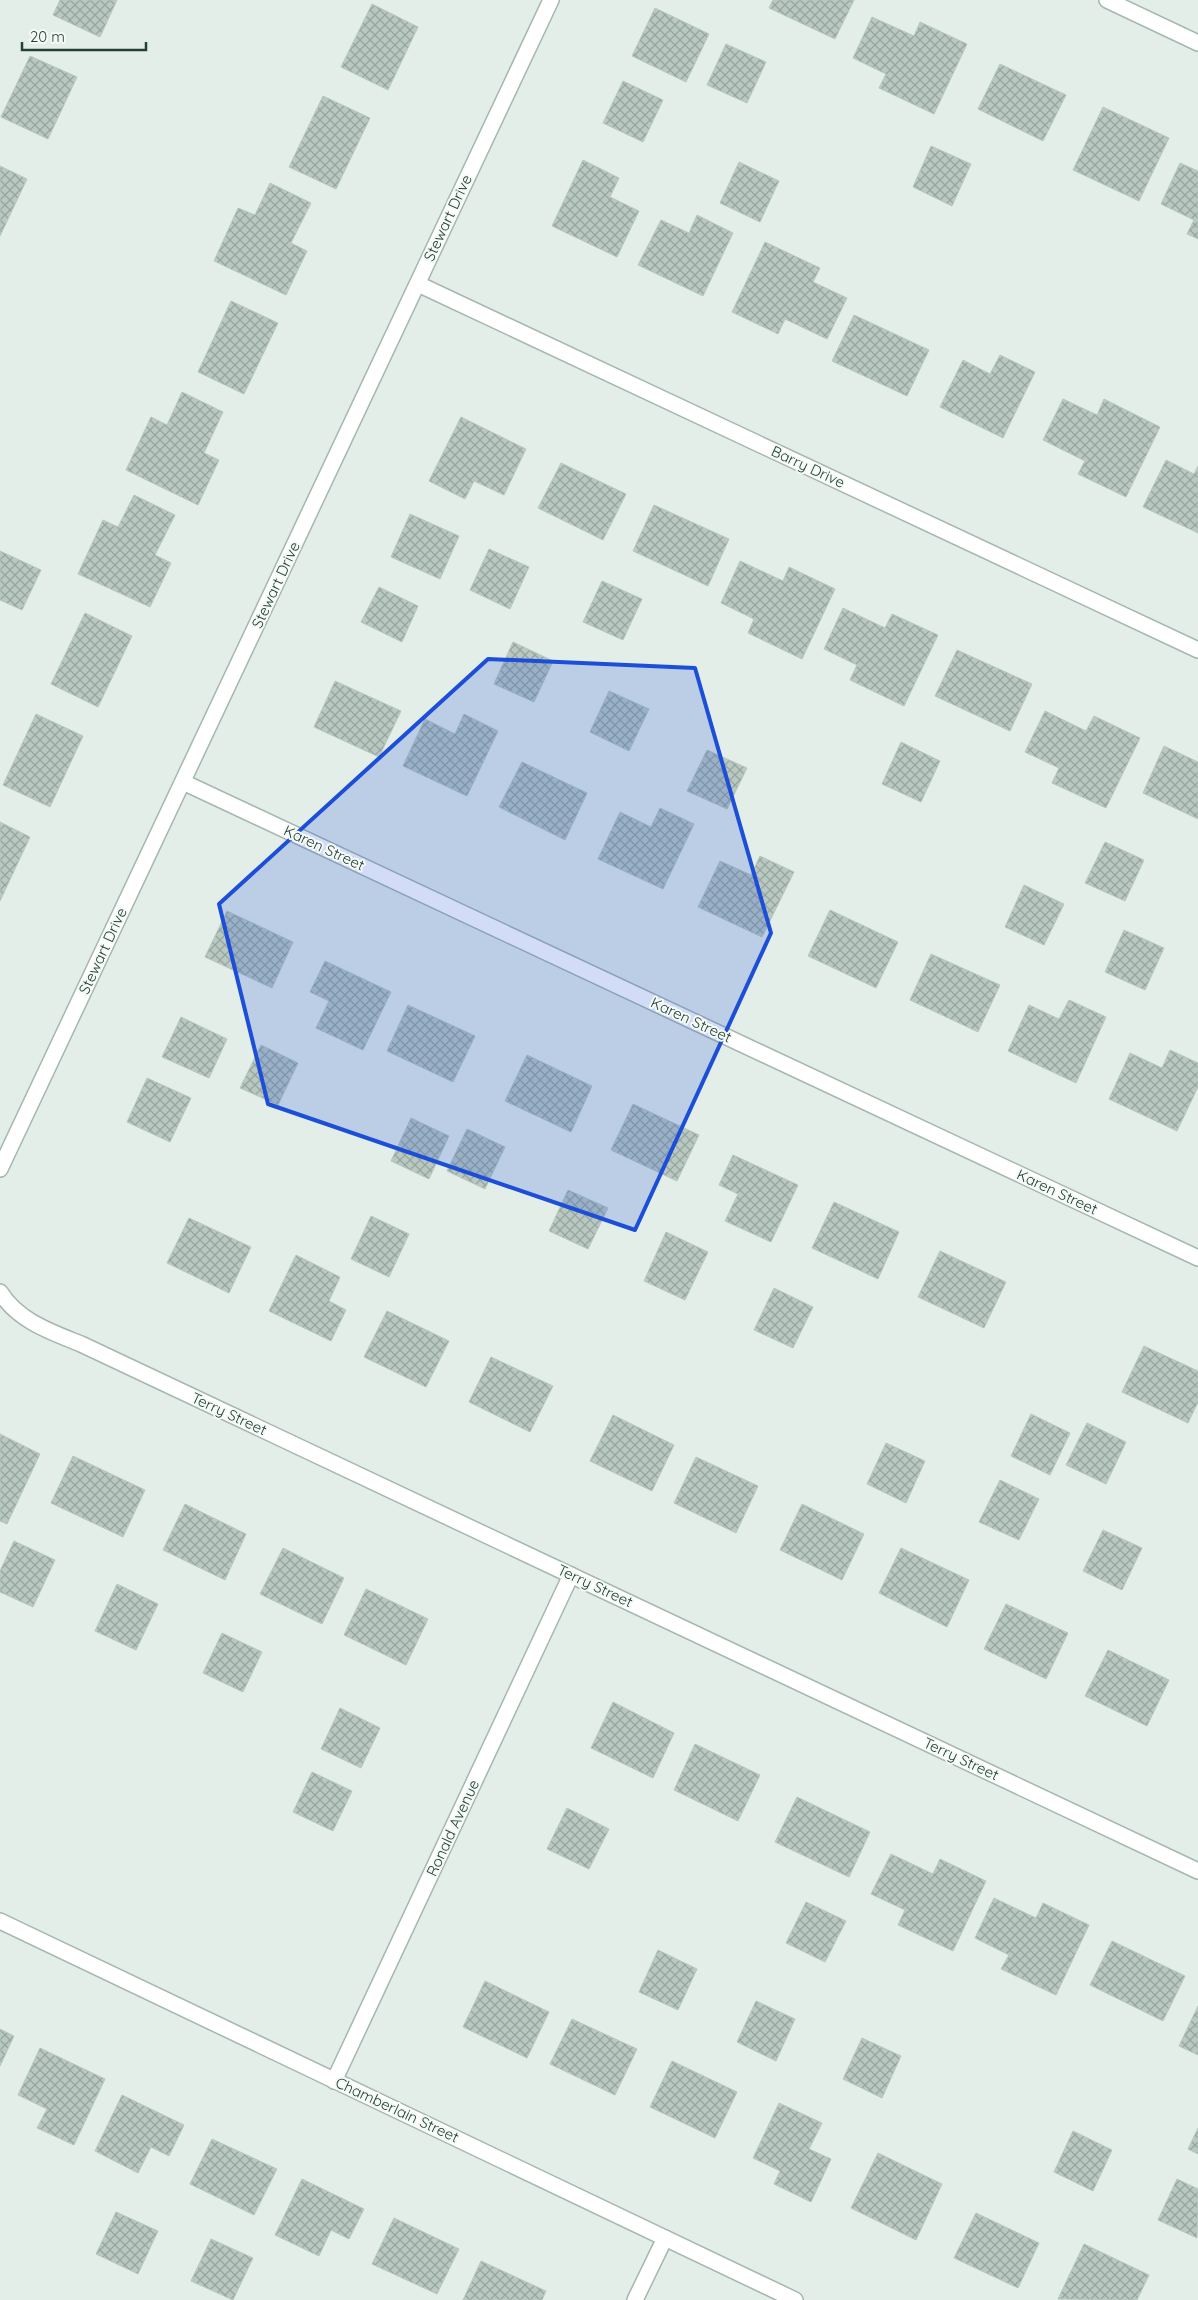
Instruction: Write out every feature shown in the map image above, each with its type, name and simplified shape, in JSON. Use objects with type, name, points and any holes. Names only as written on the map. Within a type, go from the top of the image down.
[{"type":"street","name":"Stewart Drive","points":[[0,1169],[551,0]]},
{"type":"street","points":[[1108,0],[1198,43]]},
{"type":"street","name":"Barry Drive","points":[[418,284],[1198,650]]},
{"type":"street","name":"Karen Street","points":[[183,782],[1198,1258]]},
{"type":"street","name":"Terry Street","points":[[0,1292],[8,1304],[36,1325],[81,1344],[1198,1871]]},
{"type":"street","name":"Ronald Avenue","points":[[334,2081],[571,1575]]},
{"type":"street","name":"Chamberlain Street","points":[[0,1921],[795,2300]]},
{"type":"street","points":[[635,2300],[665,2238]]},
{"type":"highlighted area","points":[[488,659],[695,668],[771,933],[635,1230],[268,1104],[219,904]]},
{"type":"building","points":[[60,0],[117,0],[100,37],[53,15]]},
{"type":"building","points":[[773,0],[854,0],[835,39],[769,8]]},
{"type":"building","points":[[372,4],[418,27],[388,90],[341,67]]},
{"type":"building","points":[[655,8],[709,34],[686,82],[632,56]]},
{"type":"building","points":[[872,17],[914,36],[920,22],[967,44],[934,114],[879,88],[886,74],[853,58]]},
{"type":"building","points":[[726,44],[766,62],[747,103],[707,85]]},
{"type":"building","points":[[30,56],[77,77],[48,139],[1,117]]},
{"type":"building","points":[[1000,64],[1066,95],[1043,141],[978,109]]},
{"type":"building","points":[[623,81],[663,100],[643,142],[603,123]]},
{"type":"building","points":[[323,96],[370,118],[336,189],[289,167]]},
{"type":"building","points":[[1103,107],[1169,138],[1139,201],[1073,170]]},
{"type":"building","points":[[931,146],[971,164],[952,206],[913,187]]},
{"type":"building","points":[[583,160],[619,178],[610,197],[639,211],[617,257],[552,226]]},
{"type":"building","points":[[739,162],[779,181],[760,222],[720,203]]},
{"type":"building","points":[[1180,163],[1198,171],[1198,239],[1187,234],[1194,220],[1161,204]]},
{"type":"building","points":[[0,166],[27,179],[0,236]]},
{"type":"building","points":[[270,183],[311,203],[291,243],[307,251],[286,295],[214,261],[238,208],[255,215]]},
{"type":"building","points":[[697,215],[733,233],[703,296],[638,265],[661,220],[689,233]]},
{"type":"building","points":[[765,242],[820,268],[813,282],[847,298],[827,339],[785,319],[778,334],[732,312]]},
{"type":"building","points":[[231,301],[278,323],[244,394],[198,372]]},
{"type":"building","points":[[854,315],[929,350],[907,396],[832,361]]},
{"type":"building","points":[[1000,355],[1035,372],[1003,438],[940,407],[963,360],[990,374]]},
{"type":"building","points":[[182,392],[223,412],[204,453],[219,460],[198,505],[126,470],[151,417],[167,425]]},
{"type":"building","points":[[1063,399],[1097,415],[1104,399],[1160,427],[1126,497],[1078,474],[1085,461],[1043,440]]},
{"type":"building","points":[[461,417],[526,449],[504,495],[474,481],[465,499],[429,481]]},
{"type":"building","points":[[1166,460],[1194,474],[1198,466],[1198,533],[1143,507]]},
{"type":"building","points":[[561,463],[626,494],[603,540],[538,508]]},
{"type":"building","points":[[134,495],[175,515],[155,555],[171,563],[150,607],[78,574],[103,520],[118,527]]},
{"type":"building","points":[[654,505],[729,539],[708,586],[633,551]]},
{"type":"building","points":[[410,514],[459,536],[440,579],[391,557]]},
{"type":"building","points":[[489,549],[529,567],[510,609],[470,590]]},
{"type":"building","points":[[0,551],[41,570],[22,610],[0,600]]},
{"type":"building","points":[[740,561],[783,581],[789,567],[835,589],[802,659],[748,633],[754,619],[721,603]]},
{"type":"building","points":[[602,581],[642,599],[623,640],[583,622]]},
{"type":"building","points":[[379,587],[418,606],[402,642],[361,622]]},
{"type":"building","points":[[843,608],[885,628],[892,614],[938,635],[904,706],[850,680],[857,665],[824,649]]},
{"type":"building","points":[[85,613],[132,636],[98,707],[51,684]]},
{"type":"building","points":[[513,642],[553,661],[534,702],[494,684]]},
{"type":"building","points":[[957,650],[1032,684],[1010,731],[935,696]]},
{"type":"building","points":[[335,681],[401,711],[379,757],[314,727]]},
{"type":"building","points":[[609,691],[649,709],[629,751],[590,732]]},
{"type":"building","points":[[1045,711],[1086,731],[1094,716],[1140,738],[1106,808],[1052,783],[1059,768],[1025,752]]},
{"type":"building","points":[[36,714],[83,736],[50,807],[3,785]]},
{"type":"building","points":[[464,714],[498,731],[467,796],[403,766],[425,719],[455,734]]},
{"type":"building","points":[[901,742],[940,761],[921,802],[882,784]]},
{"type":"building","points":[[1164,746],[1198,762],[1198,819],[1143,793]]},
{"type":"building","points":[[707,750],[747,768],[727,809],[687,791]]},
{"type":"building","points":[[522,762],[587,793],[565,840],[499,807]]},
{"type":"building","points":[[660,808],[694,824],[663,889],[598,859],[620,812],[651,827]]},
{"type":"building","points":[[0,822],[30,837],[0,901]]},
{"type":"building","points":[[1105,842],[1144,860],[1125,901],[1085,883]]},
{"type":"building","points":[[760,856],[794,872],[762,937],[698,907],[720,861],[751,875]]},
{"type":"building","points":[[1024,885],[1064,904],[1044,945],[1005,927]]},
{"type":"building","points":[[830,910],[898,942],[876,988],[808,956]]},
{"type":"building","points":[[227,911],[293,942],[272,988],[205,957]]},
{"type":"building","points":[[1124,930],[1164,948],[1145,990],[1105,972]]},
{"type":"building","points":[[931,954],[1000,985],[978,1032],[910,1000]]},
{"type":"building","points":[[325,961],[391,992],[363,1050],[316,1028],[329,1001],[310,992]]},
{"type":"building","points":[[1069,1000],[1106,1017],[1076,1083],[1008,1051],[1029,1005],[1059,1019]]},
{"type":"building","points":[[408,1005],[475,1036],[453,1082],[387,1051]]},
{"type":"building","points":[[181,1017],[227,1039],[209,1078],[162,1057]]},
{"type":"building","points":[[261,1045],[298,1063],[278,1105],[240,1088]]},
{"type":"building","points":[[1170,1050],[1198,1063],[1198,1087],[1177,1131],[1109,1099],[1130,1053],[1162,1068]]},
{"type":"building","points":[[527,1055],[592,1086],[571,1132],[505,1101]]},
{"type":"building","points":[[147,1078],[191,1098],[170,1142],[127,1122]]},
{"type":"building","points":[[633,1104],[699,1135],[677,1181],[611,1150]]},
{"type":"building","points":[[411,1118],[449,1136],[429,1179],[391,1161]]},
{"type":"building","points":[[467,1129],[505,1147],[485,1189],[447,1171]]},
{"type":"building","points":[[733,1155],[798,1185],[771,1242],[725,1221],[738,1194],[719,1185]]},
{"type":"building","points":[[568,1190],[608,1208],[588,1249],[549,1231]]},
{"type":"building","points":[[834,1202],[899,1232],[878,1279],[812,1248]]},
{"type":"building","points":[[371,1216],[409,1234],[389,1277],[351,1259]]},
{"type":"building","points":[[189,1218],[251,1247],[229,1293],[167,1263]]},
{"type":"building","points":[[666,1232],[708,1252],[685,1300],[644,1281]]},
{"type":"building","points":[[940,1251],[1006,1282],[984,1328],[918,1297]]},
{"type":"building","points":[[296,1255],[340,1277],[329,1301],[346,1310],[331,1341],[269,1311]]},
{"type":"building","points":[[774,1288],[813,1307],[793,1348],[754,1330]]},
{"type":"building","points":[[387,1311],[449,1341],[426,1387],[364,1357]]},
{"type":"building","points":[[1144,1346],[1198,1371],[1198,1402],[1188,1423],[1122,1392]]},
{"type":"building","points":[[491,1357],[553,1386],[530,1432],[469,1402]]},
{"type":"building","points":[[1031,1414],[1070,1433],[1050,1475],[1011,1456]]},
{"type":"building","points":[[613,1415],[674,1445],[652,1491],[590,1461]]},
{"type":"building","points":[[1087,1423],[1126,1442],[1106,1484],[1066,1465]]},
{"type":"building","points":[[0,1434],[40,1454],[7,1524],[0,1521]]},
{"type":"building","points":[[886,1443],[925,1461],[906,1503],[867,1484]]},
{"type":"building","points":[[73,1456],[145,1490],[123,1537],[51,1503]]},
{"type":"building","points":[[696,1457],[758,1486],[736,1533],[674,1503]]},
{"type":"building","points":[[1000,1480],[1039,1499],[1019,1540],[979,1522]]},
{"type":"building","points":[[185,1504],[246,1534],[225,1580],[163,1550]]},
{"type":"building","points":[[802,1504],[864,1534],[842,1580],[780,1550]]},
{"type":"building","points":[[1103,1530],[1142,1548],[1122,1590],[1083,1571]]},
{"type":"building","points":[[14,1541],[55,1560],[33,1607],[0,1592],[0,1571]]},
{"type":"building","points":[[283,1548],[344,1578],[322,1624],[260,1594]]},
{"type":"building","points":[[901,1548],[969,1580],[947,1627],[879,1593]]},
{"type":"building","points":[[117,1584],[158,1604],[136,1650],[95,1631]]},
{"type":"building","points":[[366,1589],[428,1619],[406,1665],[344,1635]]},
{"type":"building","points":[[1006,1604],[1068,1633],[1046,1679],[984,1649]]},
{"type":"building","points":[[222,1633],[262,1652],[243,1692],[203,1673]]},
{"type":"building","points":[[1108,1650],[1169,1680],[1147,1726],[1085,1696]]},
{"type":"building","points":[[613,1702],[674,1733],[653,1778],[591,1748]]},
{"type":"building","points":[[340,1708],[380,1728],[361,1768],[321,1749]]},
{"type":"building","points":[[695,1744],[760,1775],[738,1821],[674,1790]]},
{"type":"building","points":[[312,1772],[352,1791],[333,1831],[293,1812]]},
{"type":"building","points":[[797,1797],[870,1832],[849,1877],[775,1842]]},
{"type":"building","points":[[567,1808],[609,1829],[589,1869],[547,1849]]},
{"type":"building","points":[[891,1854],[933,1874],[940,1859],[986,1881],[953,1951],[898,1925],[905,1910],[871,1894]]},
{"type":"building","points":[[994,1898],[1036,1918],[1043,1903],[1089,1925],[1056,1995],[1001,1969],[1009,1955],[975,1938]]},
{"type":"building","points":[[806,1902],[846,1921],[825,1962],[786,1943]]},
{"type":"building","points":[[1112,1941],[1185,1976],[1163,2021],[1090,1985]]},
{"type":"building","points":[[658,1950],[697,1969],[678,2010],[639,1992]]},
{"type":"building","points":[[485,1981],[549,2012],[527,2058],[463,2027]]},
{"type":"building","points":[[756,2001],[795,2019],[776,2061],[737,2042]]},
{"type":"building","points":[[1198,2006],[1198,2055],[1179,2046]]},
{"type":"building","points":[[572,2019],[637,2049],[615,2095],[550,2064]]},
{"type":"building","points":[[0,2029],[14,2036],[0,2066]]},
{"type":"building","points":[[862,2038],[901,2056],[882,2098],[843,2079]]},
{"type":"building","points":[[40,2048],[105,2079],[74,2145],[37,2128],[47,2109],[18,2095]]},
{"type":"building","points":[[672,2061],[737,2092],[715,2138],[650,2107]]},
{"type":"building","points":[[122,2095],[184,2125],[169,2156],[151,2147],[138,2173],[95,2151]]},
{"type":"building","points":[[779,2103],[822,2123],[809,2149],[831,2159],[811,2202],[774,2184],[780,2171],[753,2158]]},
{"type":"building","points":[[1198,2128],[1198,2154],[1188,2149]]},
{"type":"building","points":[[1073,2131],[1112,2150],[1093,2191],[1054,2172]]},
{"type":"building","points":[[212,2139],[277,2169],[254,2215],[190,2184]]},
{"type":"building","points":[[878,2153],[942,2184],[916,2240],[851,2208]]},
{"type":"building","points":[[302,2179],[364,2209],[349,2239],[331,2230],[319,2256],[275,2235]]},
{"type":"building","points":[[1177,2179],[1198,2189],[1197,2238],[1158,2220]]},
{"type":"building","points":[[116,2212],[158,2231],[138,2274],[96,2254]]},
{"type":"building","points":[[976,2213],[1039,2243],[1018,2288],[954,2258]]},
{"type":"building","points":[[394,2218],[459,2249],[437,2294],[372,2264]]},
{"type":"building","points":[[211,2239],[253,2258],[233,2300],[191,2281]]},
{"type":"building","points":[[1084,2244],[1149,2275],[1137,2300],[1058,2299]]},
{"type":"building","points":[[481,2261],[546,2291],[542,2300],[463,2300]]}]
